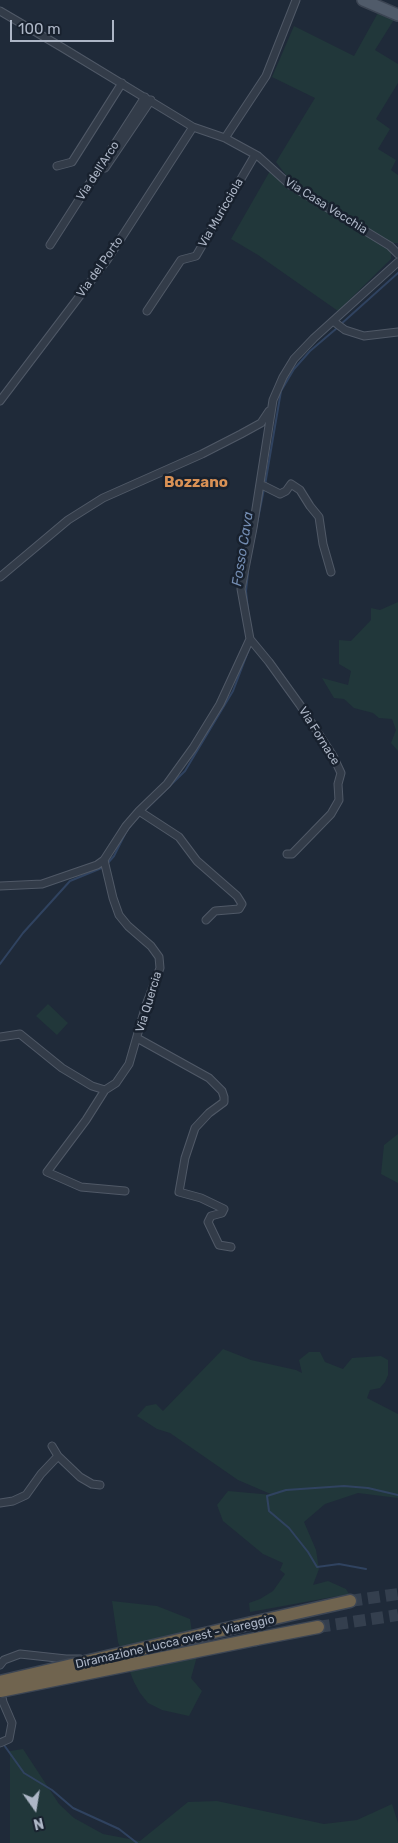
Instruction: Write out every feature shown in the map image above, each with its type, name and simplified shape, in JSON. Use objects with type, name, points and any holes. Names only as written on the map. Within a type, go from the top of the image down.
[{"type":"highway","name":"Diramazione Lucca ovest - Viareggio","points":[[0,1682],[350,1601]]},
{"type":"highway","name":"Diramazione Lucca ovest - Viareggio","points":[[0,1689],[318,1627]]},
{"type":"main road","points":[[363,0],[398,15]]},
{"type":"street","points":[[225,138],[266,76],[296,0]]},
{"type":"street","name":"Via Casa Vecchia","points":[[0,11],[148,98],[193,127],[225,138],[255,155],[290,185],[390,246],[398,254]]},
{"type":"street","points":[[57,166],[72,162],[122,83]]},
{"type":"street","points":[[105,168],[148,98]]},
{"type":"street","name":"Via dell'Arco","points":[[50,244],[148,98]]},
{"type":"street","name":"Via del Porto","points":[[0,401],[107,260],[193,127]]},
{"type":"street","name":"Via Muricciola","points":[[147,311],[182,260],[196,256],[255,155]]},
{"type":"street","points":[[0,578],[68,520],[95,503],[202,454],[261,423],[270,409],[283,377],[294,359],[314,338],[337,324],[398,262]]},
{"type":"street","points":[[337,324],[345,330],[364,336],[398,332]]},
{"type":"street","points":[[0,886],[42,884],[105,864],[126,826],[167,784],[193,748],[220,704],[251,640],[241,589],[264,486],[270,409]]},
{"type":"street","points":[[264,486],[280,494],[286,492],[292,484],[300,490],[319,517],[331,572]]},
{"type":"street","name":"Via Fornace","points":[[251,640],[300,705],[342,773],[338,784],[339,800],[331,814],[295,852],[287,854]]},
{"type":"street","points":[[141,812],[179,837],[196,861],[238,896],[242,904],[240,909],[215,911],[206,920]]},
{"type":"street","name":"Via Quercia","points":[[105,864],[119,915],[128,926],[151,946],[159,957],[160,963],[129,1064],[116,1083],[105,1090],[86,1120],[47,1172],[81,1188],[125,1191]]},
{"type":"street","points":[[0,1037],[20,1034],[62,1068],[92,1086],[105,1090]]},
{"type":"street","points":[[137,1038],[209,1078],[222,1091],[224,1102],[195,1128],[185,1158],[179,1192],[201,1198],[224,1209],[222,1213],[211,1216],[208,1222],[219,1245],[231,1247]]},
{"type":"street","points":[[52,1446],[58,1456],[80,1477],[92,1484],[100,1485]]},
{"type":"street","points":[[0,1502],[13,1501],[26,1495],[41,1474],[58,1456]]},
{"type":"street","points":[[0,1665],[4,1660],[20,1654],[66,1659],[123,1658]]},
{"type":"street","points":[[0,1689],[12,1723],[9,1739],[0,1743]]},
{"type":"green space","points":[[379,11],[395,18],[375,50],[398,64],[398,83],[376,119],[390,129],[378,149],[396,160],[391,170],[398,175],[398,243],[393,243],[292,183],[276,162],[315,98],[272,77],[294,26],[354,56]]},
{"type":"green space","points":[[270,171],[289,188],[391,252],[391,259],[338,311],[258,255],[231,239]]},
{"type":"green space","points":[[398,602],[398,751],[391,743],[396,730],[392,719],[379,718],[373,713],[354,708],[344,699],[334,698],[322,678],[348,685],[351,671],[339,664],[339,640],[351,641],[371,620],[371,608],[380,610]]},
{"type":"green space","points":[[48,1004],[68,1023],[57,1035],[36,1016]]},
{"type":"green space","points":[[398,1134],[398,1183],[381,1174],[384,1145]]},
{"type":"green space","points":[[223,1349],[251,1360],[302,1373],[299,1360],[309,1352],[320,1352],[325,1362],[343,1369],[352,1358],[381,1356],[388,1360],[388,1375],[385,1382],[380,1388],[370,1390],[367,1398],[398,1414],[398,1498],[358,1493],[325,1504],[304,1522],[316,1550],[319,1569],[313,1585],[328,1581],[346,1589],[349,1594],[250,1612],[249,1603],[273,1591],[285,1574],[280,1570],[283,1563],[263,1554],[223,1521],[217,1505],[228,1491],[273,1495],[238,1480],[170,1433],[157,1429],[137,1416],[146,1406],[156,1404],[163,1411]]},
{"type":"green space","points":[[112,1601],[157,1606],[190,1619],[196,1660],[191,1678],[202,1691],[189,1716],[162,1710],[148,1703],[140,1693],[118,1642]]},
{"type":"green space","points":[[23,1749],[59,1804],[74,1818],[103,1834],[140,1841],[188,1802],[217,1801],[324,1824],[357,1820],[392,1804],[398,1823],[398,1843],[10,1843],[10,1751]]},
{"type":"waterway","name":"Fosso Cava","points":[[340,325],[398,273]]},
{"type":"waterway","name":"Fosso Cava","points":[[265,485],[281,391],[294,369],[310,351],[337,328]]},
{"type":"waterway","name":"Fosso Cava","points":[[249,563],[264,489]]},
{"type":"waterway","name":"Fosso Cava","points":[[248,573],[246,591],[248,610]]},
{"type":"waterway","name":"Fosso Cava","points":[[144,811],[185,771],[233,691],[249,649]]},
{"type":"waterway","name":"Fosso Cava","points":[[107,864],[114,856],[132,824]]},
{"type":"waterway","name":"Fosso Cava","points":[[0,964],[23,933],[70,881],[104,867]]},
{"type":"waterway","points":[[366,1569],[339,1564],[317,1567],[289,1528],[269,1511],[267,1496],[286,1490],[344,1486],[368,1488],[398,1495]]},
{"type":"waterway","points":[[4,1745],[24,1773],[52,1790],[73,1808],[119,1829],[137,1843]]},
{"type":"tunnel","points":[[350,1601],[398,1594]]},
{"type":"tunnel","points":[[318,1627],[398,1615]]},
{"type":"district","name":"Bozzano","points":[[196,483]]}]
